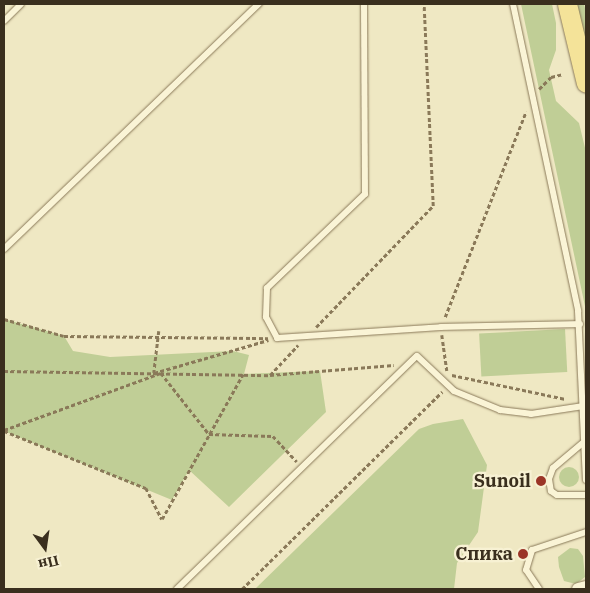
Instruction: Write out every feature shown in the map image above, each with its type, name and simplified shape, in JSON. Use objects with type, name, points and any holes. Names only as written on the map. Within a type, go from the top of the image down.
[{"type":"main road","points":[[567,4],[586,83]]},
{"type":"street","points":[[578,589],[586,587]]},
{"type":"lane","points":[[4,21],[21,4]]},
{"type":"lane","points":[[4,249],[259,4]]},
{"type":"lane","points":[[364,4],[365,194],[267,288],[266,317],[277,338],[441,327],[580,324]]},
{"type":"lane","points":[[513,4],[580,324],[586,480]]},
{"type":"lane","points":[[178,589],[417,356],[454,391],[500,410],[531,414],[583,404]]},
{"type":"lane","points":[[584,441],[553,468],[549,479],[551,492],[557,495],[586,494]]},
{"type":"lane","points":[[539,589],[526,570],[532,550],[557,539],[586,532]]},
{"type":"path","points":[[270,375],[433,206],[424,4]]},
{"type":"path","points":[[242,589],[448,385],[441,327],[532,96],[551,77],[563,74]]},
{"type":"path","points":[[4,319],[64,336],[277,338]]},
{"type":"path","points":[[154,373],[159,331]]},
{"type":"path","points":[[154,373],[277,338]]},
{"type":"path","points":[[4,371],[270,375],[409,364]]},
{"type":"path","points":[[4,431],[161,373]]},
{"type":"path","points":[[161,373],[209,434]]},
{"type":"path","points":[[4,431],[146,488],[162,520],[243,374]]},
{"type":"path","points":[[448,375],[583,404]]},
{"type":"path","points":[[209,434],[273,436],[302,467]]},
{"type":"green space","points":[[521,4],[552,4],[556,23],[556,50],[549,70],[556,101],[579,123],[586,152],[586,311]]},
{"type":"green space","points":[[577,4],[584,4],[586,12],[586,46]]},
{"type":"green space","points":[[4,319],[64,336],[73,351],[110,357],[233,351],[249,355],[244,374],[320,371],[326,412],[229,507],[189,470],[172,500],[4,431]]},
{"type":"green space","points":[[565,329],[567,372],[481,376],[479,334]]},
{"type":"green space","points":[[463,419],[487,465],[478,532],[457,563],[454,589],[255,589],[419,429],[433,424]]},
{"type":"green space","points":[[565,467],[573,467],[579,473],[579,481],[573,487],[565,487],[559,481],[559,473]]},
{"type":"green space","points":[[570,548],[578,549],[583,556],[585,577],[576,584],[564,581],[559,567],[558,557]]},
{"type":"place","name":"Sunoil","points":[[541,481]]},
{"type":"place","name":"Спика","points":[[523,554]]}]
